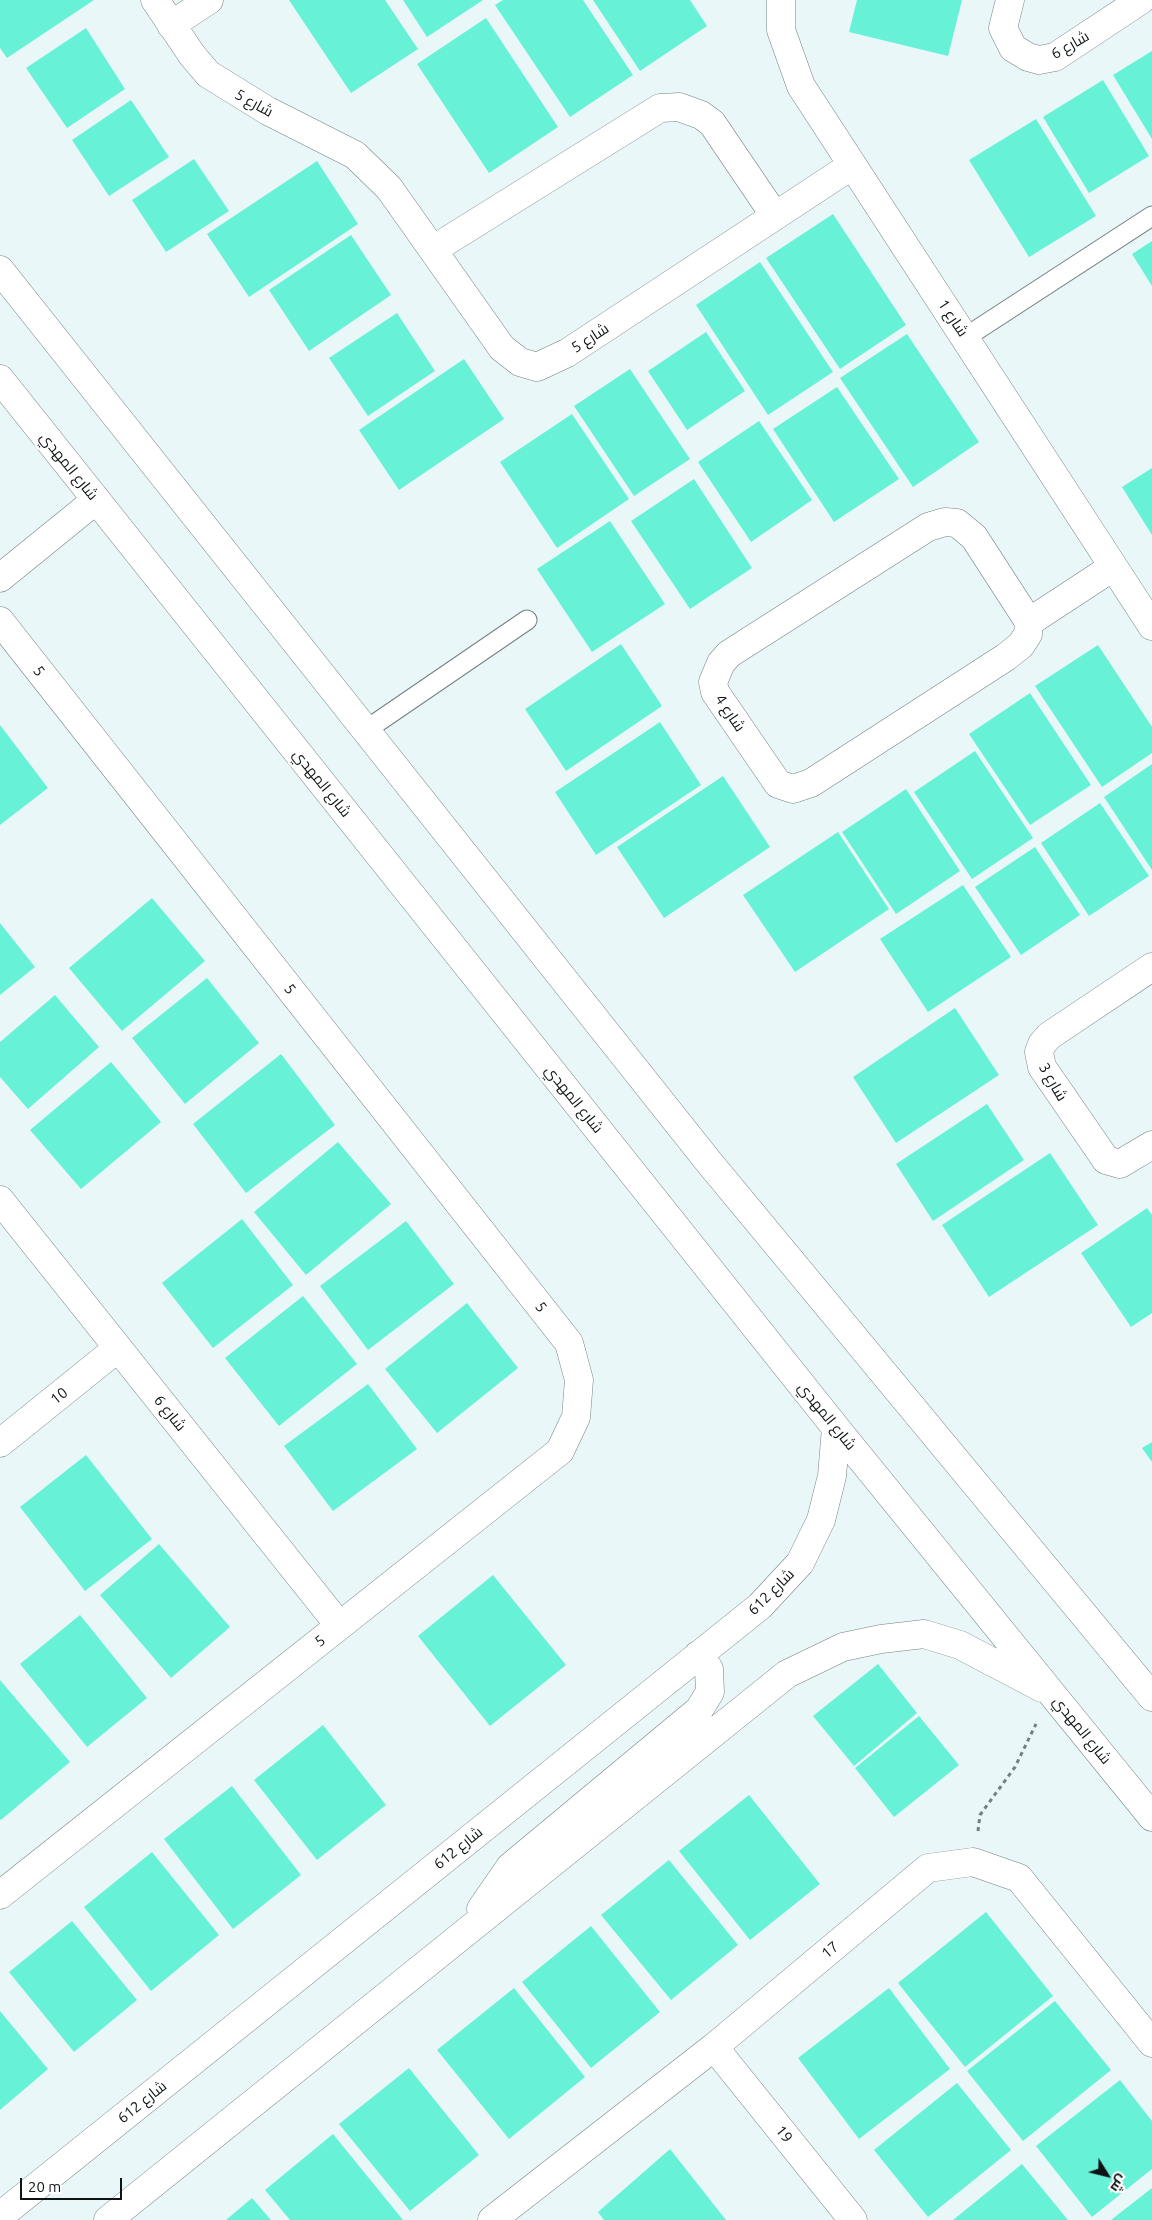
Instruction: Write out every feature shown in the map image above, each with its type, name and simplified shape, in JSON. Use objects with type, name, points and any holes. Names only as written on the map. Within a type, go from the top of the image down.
[{"type":"street","name":"شارع 5","points":[[155,0],[192,55],[214,78],[268,111],[355,156],[389,188],[434,249],[502,348],[520,362],[537,367],[567,353],[851,166]]},
{"type":"street","points":[[171,25],[208,0]]},
{"type":"street","name":"شارع 1","points":[[781,0],[781,30],[802,86],[851,166],[966,337],[1152,626]]},
{"type":"street","name":"شارع 6","points":[[1010,0],[1004,28],[1013,48],[1028,57],[1039,60],[1055,57],[1141,0]]},
{"type":"street","points":[[434,249],[660,108],[683,109],[701,115],[712,124],[775,216]]},
{"type":"street","points":[[0,270],[708,1161],[1152,1697]]},
{"type":"street","name":"شارع المهدي","points":[[0,379],[836,1428],[1152,1817]]},
{"type":"street","points":[[0,578],[96,500]]},
{"type":"street","name":"شارع 4","points":[[944,522],[957,523],[974,537],[1029,622],[1030,627],[1025,639],[1006,657],[811,783],[793,789],[778,784],[715,692],[713,682],[716,672],[729,654],[928,527],[944,522]]},
{"type":"street","points":[[1029,622],[1113,567]]},
{"type":"street","name":"5","points":[[0,621],[569,1343],[579,1380],[576,1417],[560,1451],[0,1895]]},
{"type":"street","name":"شارع 3","points":[[1152,967],[1049,1036],[1042,1044],[1039,1052],[1042,1067],[1106,1160],[1120,1164],[1152,1145]]},
{"type":"street","name":"شارع 6","points":[[0,1200],[339,1626]]},
{"type":"street","name":"10","points":[[0,1443],[118,1348]]},
{"type":"street","name":"شارع 612","points":[[0,2216],[760,1606],[800,1563],[821,1520],[832,1476],[836,1428]]},
{"type":"street","points":[[108,2220],[787,1674],[843,1647],[881,1639],[924,1634],[960,1645],[1052,1694]]},
{"type":"street","points":[[465,1933],[510,1867],[699,1710],[710,1692],[709,1669],[698,1655]]},
{"type":"street","name":"17","points":[[492,2220],[714,2047],[928,1868],[973,1862],[1019,1878],[1152,2043]]},
{"type":"street","name":"19","points":[[714,2047],[853,2220]]},
{"type":"lane","points":[[966,337],[1152,216]]},
{"type":"lane","points":[[366,730],[527,620]]},
{"type":"path","points":[[973,1862],[980,1815],[1015,1766],[1052,1694]]},
{"type":"building","points":[[0,0],[94,0],[7,58],[0,48]]},
{"type":"building","points":[[289,0],[385,0],[418,49],[351,93]]},
{"type":"building","points":[[403,0],[483,0],[427,37]]},
{"type":"building","points":[[503,0],[583,0],[633,75],[570,117],[495,5]]},
{"type":"building","points":[[593,0],[690,0],[707,26],[640,71]]},
{"type":"building","points":[[857,0],[962,0],[948,56],[849,32]]},
{"type":"building","points":[[486,18],[558,127],[489,173],[417,64]]},
{"type":"building","points":[[86,28],[125,89],[67,128],[26,68]]},
{"type":"building","points":[[1152,51],[1152,139],[1113,75]]},
{"type":"building","points":[[1103,80],[1149,156],[1089,193],[1043,117]]},
{"type":"building","points":[[131,100],[169,157],[109,196],[72,140]]},
{"type":"building","points":[[1036,119],[1096,216],[1029,257],[969,160]]},
{"type":"building","points":[[194,159],[229,211],[166,252],[132,200]]},
{"type":"building","points":[[317,161],[358,224],[249,297],[207,234]]},
{"type":"building","points":[[833,214],[906,325],[840,369],[766,258]]},
{"type":"building","points":[[351,235],[391,295],[309,351],[269,290]]},
{"type":"building","points":[[1152,241],[1152,286],[1132,254]]},
{"type":"building","points":[[760,262],[833,372],[768,415],[696,305]]},
{"type":"building","points":[[397,313],[435,371],[368,416],[329,358]]},
{"type":"building","points":[[706,332],[745,391],[687,430],[648,371]]},
{"type":"building","points":[[907,334],[979,442],[913,487],[840,378]]},
{"type":"building","points":[[464,359],[504,419],[399,490],[359,430]]},
{"type":"building","points":[[630,369],[690,459],[634,496],[574,406]]},
{"type":"building","points":[[837,387],[899,479],[834,522],[773,429]]},
{"type":"building","points":[[572,414],[629,499],[557,548],[500,462]]},
{"type":"building","points":[[759,421],[812,500],[751,542],[698,462]]},
{"type":"building","points":[[1152,468],[1152,535],[1122,487]]},
{"type":"building","points":[[694,479],[752,568],[690,609],[631,521]]},
{"type":"building","points":[[610,521],[665,604],[592,652],[537,569]]},
{"type":"building","points":[[621,644],[662,706],[566,771],[525,709]]},
{"type":"building","points":[[1098,645],[1152,727],[1152,753],[1102,787],[1035,686]]},
{"type":"building","points":[[1030,693],[1091,785],[1030,825],[969,734]]},
{"type":"building","points":[[660,722],[701,785],[596,855],[555,792]]},
{"type":"building","points":[[0,725],[48,788],[0,825]]},
{"type":"building","points":[[975,751],[1033,838],[972,879],[914,792]]},
{"type":"building","points":[[1152,764],[1152,870],[1104,797]]},
{"type":"building","points":[[723,776],[770,847],[664,918],[617,847]]},
{"type":"building","points":[[906,789],[960,871],[896,914],[842,832]]},
{"type":"building","points":[[1100,803],[1149,876],[1089,916],[1041,843]]},
{"type":"building","points":[[838,832],[889,909],[795,972],[743,895]]},
{"type":"building","points":[[1035,847],[1080,915],[1021,955],[975,887]]},
{"type":"building","points":[[963,885],[1011,957],[928,1012],[880,939]]},
{"type":"building","points":[[152,898],[205,961],[122,1031],[69,968]]},
{"type":"building","points":[[0,923],[35,967],[0,995]]},
{"type":"building","points":[[207,978],[259,1043],[185,1104],[132,1038]]},
{"type":"building","points":[[55,995],[99,1047],[28,1109],[0,1077],[0,1042]]},
{"type":"building","points":[[955,1008],[999,1075],[896,1143],[853,1077]]},
{"type":"building","points":[[281,1054],[335,1125],[246,1193],[193,1124]]},
{"type":"building","points":[[111,1062],[161,1122],[81,1189],[30,1130]]},
{"type":"building","points":[[987,1104],[1024,1160],[933,1221],[896,1164]]},
{"type":"building","points":[[338,1142],[391,1204],[306,1275],[254,1212]]},
{"type":"building","points":[[1050,1153],[1098,1225],[989,1297],[942,1225]]},
{"type":"building","points":[[1147,1208],[1152,1215],[1152,1313],[1131,1327],[1081,1253]]},
{"type":"building","points":[[242,1219],[293,1285],[213,1348],[162,1283]]},
{"type":"building","points":[[406,1221],[454,1284],[368,1350],[320,1286]]},
{"type":"building","points":[[303,1296],[357,1364],[279,1426],[225,1358]]},
{"type":"building","points":[[467,1303],[518,1368],[437,1433],[385,1369]]},
{"type":"building","points":[[368,1384],[417,1449],[333,1511],[284,1446]]},
{"type":"building","points":[[1152,1442],[1152,1462],[1142,1448]]},
{"type":"building","points":[[86,1455],[152,1539],[85,1591],[20,1507]]},
{"type":"building","points":[[159,1544],[230,1627],[171,1678],[100,1595]]},
{"type":"building","points":[[493,1575],[566,1665],[490,1726],[418,1636]]},
{"type":"building","points":[[80,1615],[147,1698],[87,1747],[20,1664]]},
{"type":"building","points":[[878,1664],[917,1713],[854,1766],[813,1716]]},
{"type":"building","points":[[0,1680],[70,1762],[1,1820],[0,1819]]},
{"type":"building","points":[[919,1716],[959,1765],[894,1817],[855,1768]]},
{"type":"building","points":[[323,1725],[386,1805],[317,1860],[254,1780]]},
{"type":"building","points":[[232,1786],[301,1875],[233,1929],[164,1839]]},
{"type":"building","points":[[749,1795],[820,1884],[750,1940],[679,1851]]},
{"type":"building","points":[[152,1852],[219,1935],[151,1991],[84,1907]]},
{"type":"building","points":[[669,1860],[738,1945],[671,2000],[601,1915]]},
{"type":"building","points":[[986,1912],[1053,1996],[965,2067],[898,1983]]},
{"type":"building","points":[[72,1921],[137,2000],[74,2052],[9,1972]]},
{"type":"building","points":[[591,1926],[660,2012],[591,2068],[522,1982]]},
{"type":"building","points":[[514,1988],[585,2077],[509,2139],[437,2050]]},
{"type":"building","points":[[889,1988],[950,2069],[859,2139],[798,2058]]},
{"type":"building","points":[[1055,2001],[1111,2070],[1023,2141],[967,2071]]},
{"type":"building","points":[[0,2011],[48,2069],[0,2110]]},
{"type":"building","points":[[409,2068],[479,2155],[410,2211],[339,2124]]},
{"type":"building","points":[[1120,2080],[1152,2121],[1152,2169],[1092,2217],[1036,2146]]},
{"type":"building","points":[[957,2083],[1011,2150],[928,2217],[874,2150]]},
{"type":"building","points":[[333,2134],[403,2220],[290,2220],[265,2190]]},
{"type":"building","points":[[670,2149],[726,2220],[604,2220],[598,2212]]},
{"type":"building","points":[[1022,2164],[1068,2220],[953,2220]]},
{"type":"building","points":[[1152,2188],[1152,2220],[1111,2220]]},
{"type":"building","points":[[252,2198],[271,2220],[226,2220]]}]
